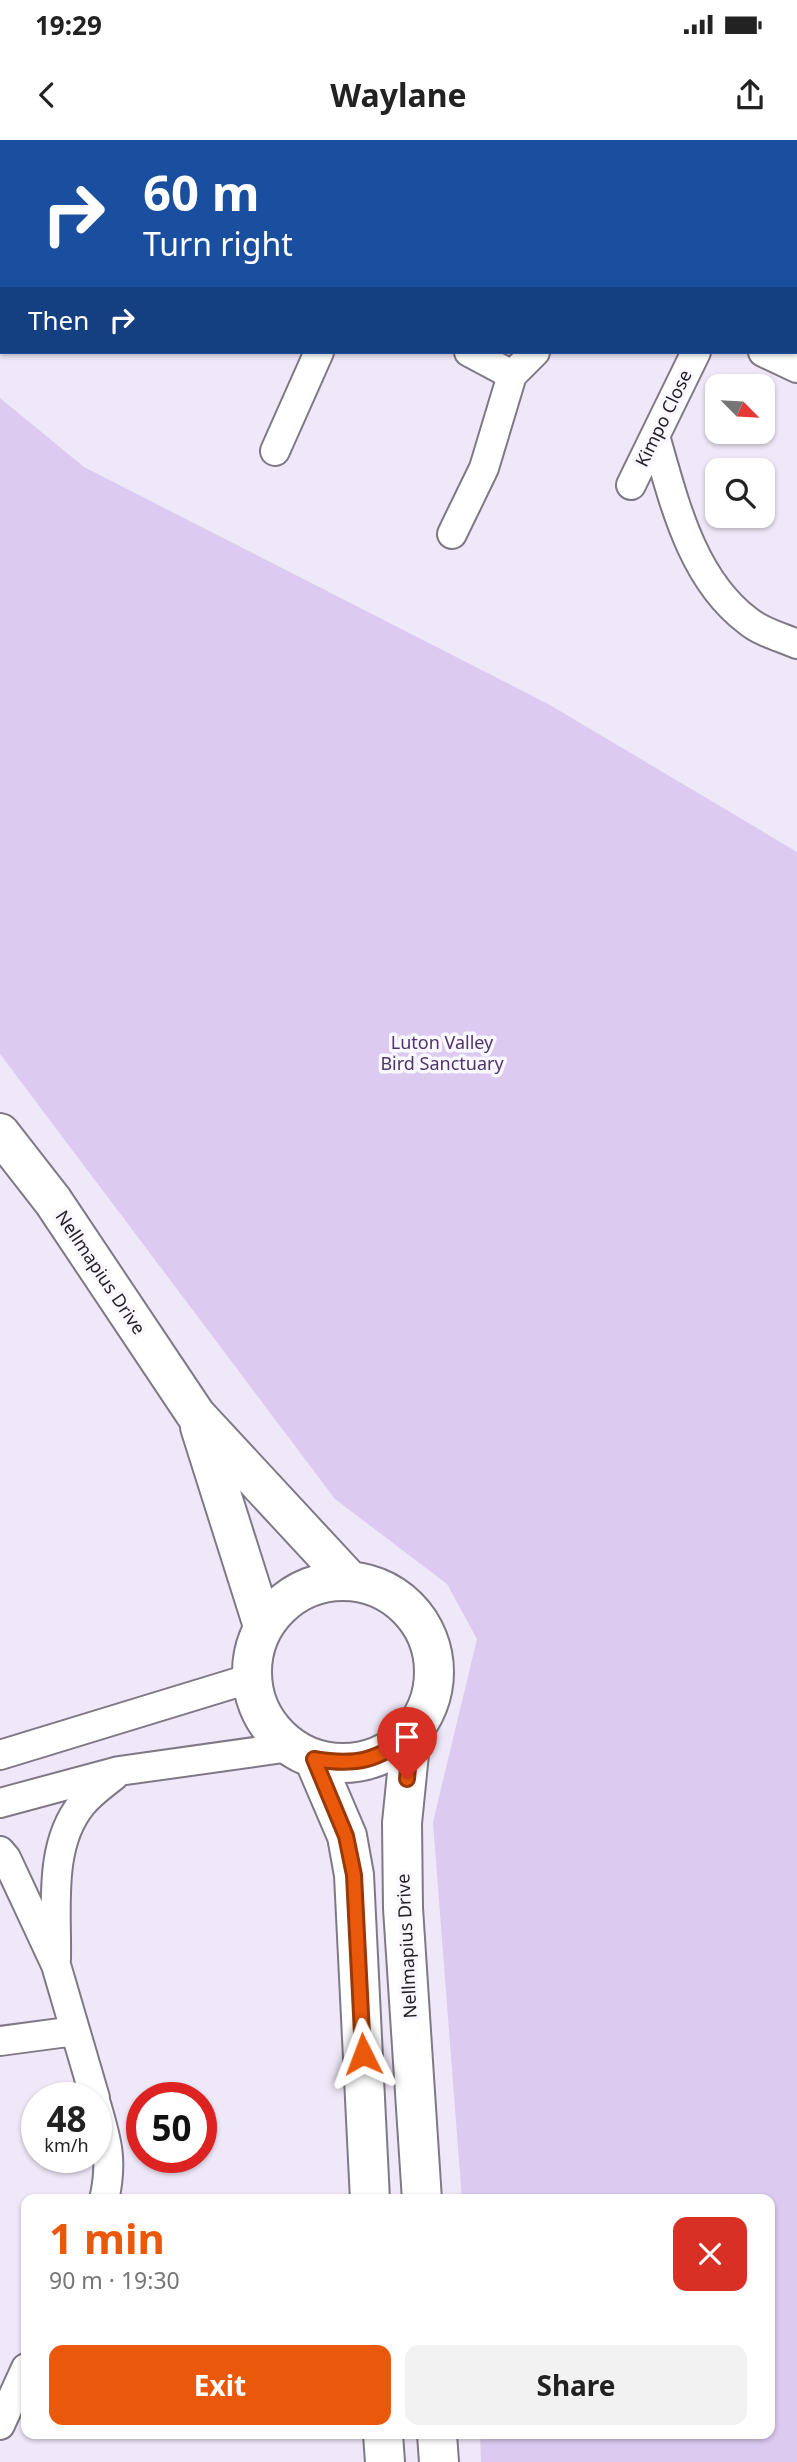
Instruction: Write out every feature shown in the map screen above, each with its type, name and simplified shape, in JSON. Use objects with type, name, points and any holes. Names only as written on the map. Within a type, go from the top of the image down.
[{"type":"main road","name":"Nellmapius Drive","points":[[0,1133],[53,1201],[196,1415],[349,1580]]},
{"type":"main road","name":"Nellmapius Drive","points":[[196,1415],[264,1626]]},
{"type":"main road","points":[[349,1580],[378,1586],[403,1601],[422,1623],[433,1651],[435,1681],[427,1709],[411,1734],[390,1751],[366,1761],[340,1764],[302,1753],[271,1728],[257,1704],[252,1678],[254,1651],[264,1626],[279,1606],[300,1591],[323,1582],[349,1580]]},
{"type":"main road","name":"Nellmapius Drive","points":[[411,1734],[402,1823],[403,1908],[422,2194]]},
{"type":"main road","points":[[302,1753],[346,1836],[354,1875],[370,2194]]},
{"type":"main road","points":[[383,2439],[385,2462]]},
{"type":"main road","points":[[437,2439],[439,2462]]},
{"type":"street","points":[[275,450],[317,354]]},
{"type":"street","points":[[473,354],[512,375]]},
{"type":"street","points":[[452,534],[484,468],[512,375],[533,354]]},
{"type":"street","name":"Kimpo Close","points":[[631,485],[695,354]]},
{"type":"street","points":[[767,354],[797,368]]},
{"type":"street","points":[[655,436],[680,519],[695,555],[725,602],[750,623],[797,644]]},
{"type":"street","points":[[0,1755],[252,1678]]},
{"type":"street","points":[[0,1803],[119,1771],[302,1753]]},
{"type":"street","points":[[55,1965],[57,1863],[69,1824],[82,1804],[119,1771]]},
{"type":"street","points":[[0,1850],[55,1965],[89,2082]]},
{"type":"street","points":[[0,2041],[75,2031]]},
{"type":"street","points":[[105,2194],[110,2173]]},
{"type":"street","points":[[0,2425],[21,2379]]},
{"type":"green space","name":"Luton Valley Bird Sanctuary","points":[[0,398],[84,467],[550,705],[797,852],[797,2462],[481,2462],[480,2439],[775,2439],[775,2194],[462,2194],[433,1822],[477,1639],[447,1584],[335,1499],[0,1054]]},
{"type":"route","points":[[363,2054],[354,1875],[346,1836],[314,1759],[340,1764],[366,1761],[390,1751],[411,1734],[407,1779]]}]
